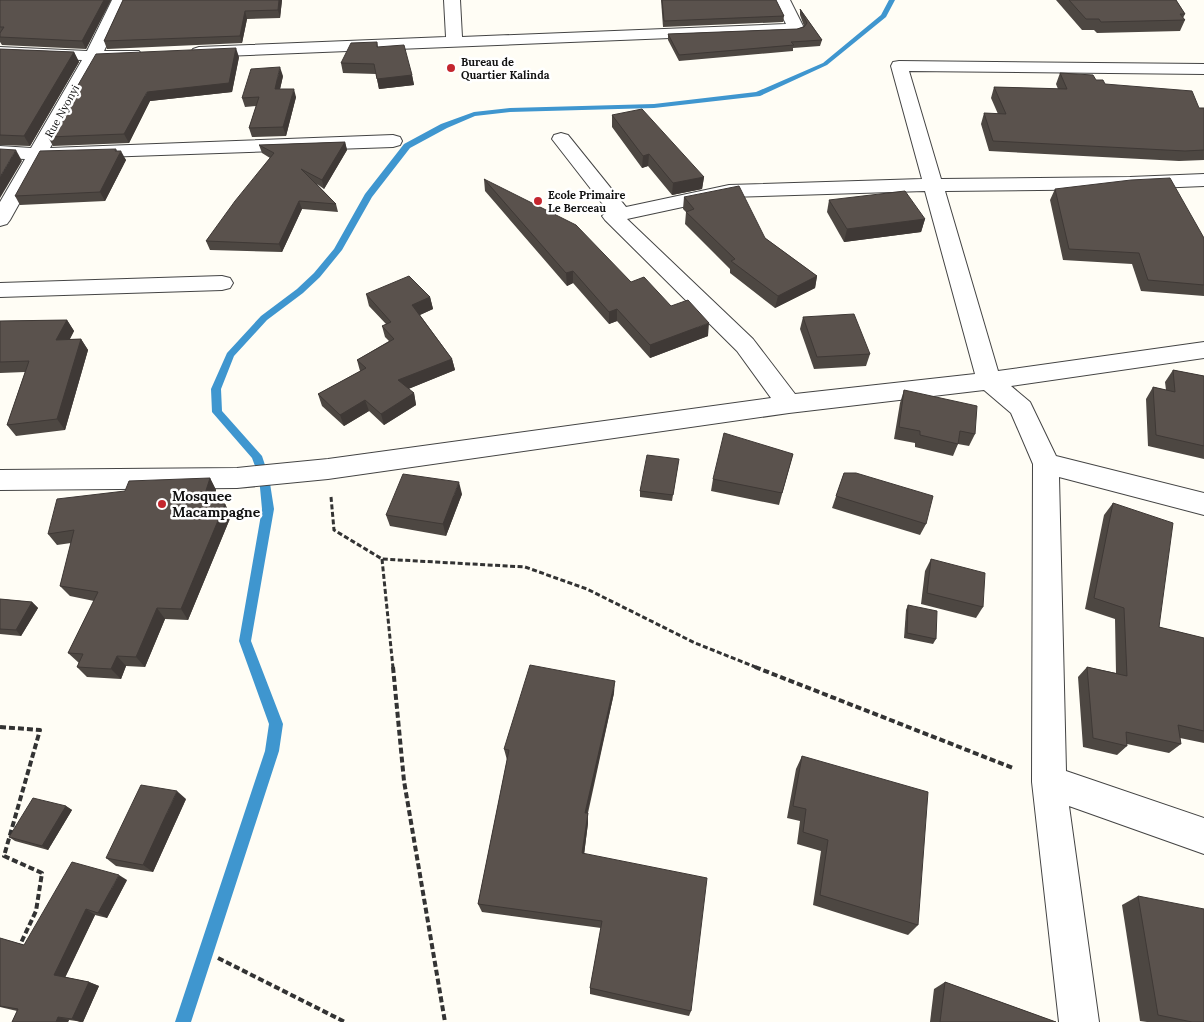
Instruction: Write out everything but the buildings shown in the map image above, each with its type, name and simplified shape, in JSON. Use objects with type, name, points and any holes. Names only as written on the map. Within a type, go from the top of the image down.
[{"type":"street","name":"Rue Nyonyi","points":[[0,220],[93,56],[120,0]]},
{"type":"street","points":[[452,0],[454,42]]},
{"type":"street","points":[[181,52],[796,28],[782,0]]},
{"type":"street","points":[[0,52],[93,56],[152,53]]},
{"type":"street","points":[[1079,1022],[1049,782],[1046,464],[1021,408],[990,381],[899,66],[1204,69]]},
{"type":"street","points":[[561,139],[621,214]]},
{"type":"street","points":[[0,152],[38,154],[393,141]]},
{"type":"street","points":[[789,404],[745,345],[612,216],[729,191],[1204,180]]},
{"type":"street","points":[[0,290],[222,283]]},
{"type":"street","points":[[0,480],[238,478],[328,469],[789,404],[990,381],[1204,350]]},
{"type":"street","points":[[1046,464],[1204,504]]},
{"type":"street","points":[[1049,782],[1204,836]]},
{"type":"path","points":[[328,469],[334,530],[382,559],[525,567],[587,589],[695,644],[1049,782]]},
{"type":"path","points":[[382,559],[404,781],[445,1022]]},
{"type":"path","points":[[0,727],[40,730],[4,856],[42,873],[36,910],[16,954]]},
{"type":"path","points":[[218,958],[345,1022]]},
{"type":"waterway","points":[[183,1022],[272,751],[276,724],[245,641],[268,509],[264,477],[257,456],[217,412],[216,389],[230,355],[264,318],[300,291],[317,275],[338,250],[368,196],[407,146],[444,126],[474,114],[510,110],[654,106],[757,94],[825,64],[884,16],[892,0]]},
{"type":"place","name":"Bureau de Quartier Kalinda","points":[[451,68]]},
{"type":"place","name":"Ecole Primaire Le Berceau","points":[[538,201]]},
{"type":"place","name":"Mosquee Macampagne","points":[[162,504]]}]
